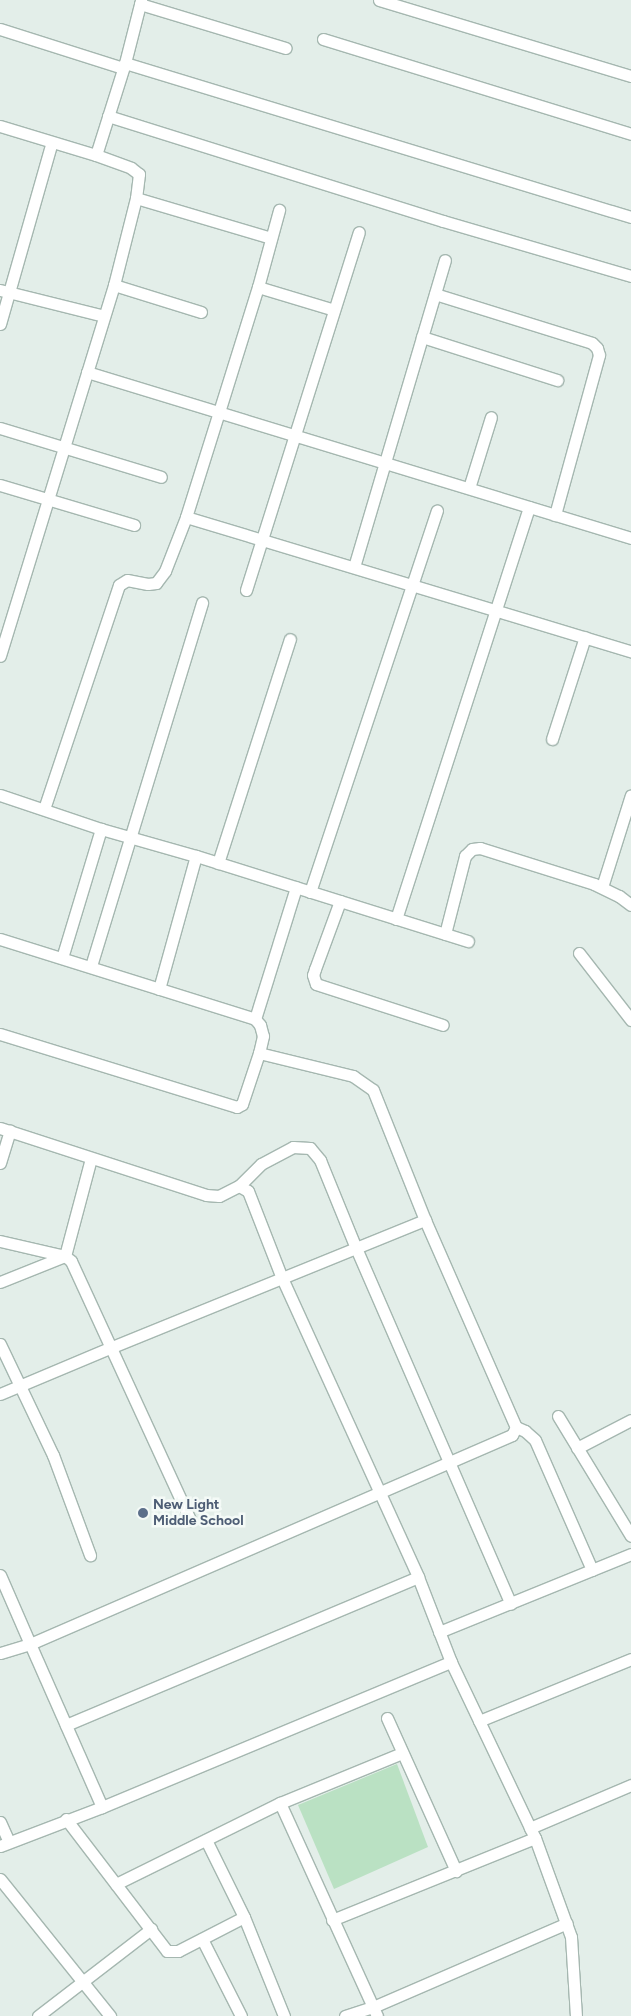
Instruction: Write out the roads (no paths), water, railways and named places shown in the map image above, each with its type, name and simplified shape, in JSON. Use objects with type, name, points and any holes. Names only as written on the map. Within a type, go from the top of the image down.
[{"type":"street","points":[[379,0],[631,76]]},
{"type":"street","points":[[96,155],[141,2],[286,48]]},
{"type":"street","points":[[0,29],[631,217]]},
{"type":"street","points":[[323,40],[631,134]]},
{"type":"street","points":[[108,116],[443,222],[631,276]]},
{"type":"street","points":[[0,126],[96,155],[131,168],[139,174],[136,198],[114,285],[0,656]]},
{"type":"street","points":[[0,324],[4,292],[52,142]]},
{"type":"street","points":[[136,198],[271,238]]},
{"type":"street","points":[[44,809],[119,585],[127,580],[148,584],[158,582],[165,571],[186,516],[219,412],[258,287],[279,210]]},
{"type":"street","points":[[246,590],[359,232]]},
{"type":"street","points":[[354,567],[445,260]]},
{"type":"street","points":[[114,285],[201,312]]},
{"type":"street","points":[[258,287],[334,310]]},
{"type":"street","points":[[4,292],[104,316]]},
{"type":"street","points":[[435,294],[592,343],[597,348],[599,355],[554,514]]},
{"type":"street","points":[[422,337],[557,380]]},
{"type":"street","points":[[87,372],[631,538]]},
{"type":"street","points":[[469,488],[491,417]]},
{"type":"street","points":[[0,428],[161,477]]},
{"type":"street","points":[[0,484],[134,525]]},
{"type":"street","points":[[396,919],[530,507]]},
{"type":"street","points":[[310,892],[437,511]]},
{"type":"street","points":[[186,516],[631,651]]},
{"type":"street","points":[[91,966],[202,604]]},
{"type":"street","points":[[552,739],[584,637]]},
{"type":"street","points":[[218,863],[290,639]]},
{"type":"street","points":[[0,795],[102,829],[132,836],[468,942]]},
{"type":"street","points":[[602,887],[631,795]]},
{"type":"street","points":[[62,958],[102,829]]},
{"type":"street","points":[[445,934],[465,856],[472,849],[480,848],[602,887],[631,905]]},
{"type":"street","points":[[159,989],[196,856]]},
{"type":"street","points":[[255,1019],[296,887]]},
{"type":"street","points":[[340,901],[315,969],[316,984],[443,1025]]},
{"type":"street","points":[[0,939],[255,1019],[260,1025],[263,1036],[242,1104],[237,1107],[0,1034]]},
{"type":"street","points":[[579,953],[631,1020]]},
{"type":"street","points":[[259,1053],[345,1074],[369,1085],[373,1090],[425,1220],[516,1427],[525,1431],[535,1440],[592,1570]]},
{"type":"street","points":[[0,1163],[5,1129],[212,1196],[219,1196],[239,1186],[254,1170],[280,1154],[299,1146],[310,1148],[320,1160],[356,1248],[511,1604]]},
{"type":"street","points":[[65,1256],[91,1158]]},
{"type":"street","points":[[239,1186],[248,1191],[282,1278],[418,1577],[451,1662],[533,1832],[567,1923],[574,1951],[575,2015]]},
{"type":"street","points":[[0,1394],[425,1220]]},
{"type":"street","points":[[0,1241],[65,1256],[71,1261],[190,1520]]},
{"type":"street","points":[[0,1282],[65,1256]]},
{"type":"street","points":[[0,1344],[53,1455],[90,1555]]},
{"type":"street","points":[[558,1416],[631,1536]]},
{"type":"street","points":[[577,1448],[631,1420]]},
{"type":"street","points":[[0,1653],[30,1644],[448,1460],[512,1435],[516,1427]]},
{"type":"street","points":[[439,1632],[631,1554]]},
{"type":"street","points":[[0,1575],[102,1807]]},
{"type":"street","points":[[66,1725],[418,1577]]},
{"type":"street","points":[[479,1721],[631,1659]]},
{"type":"street","points":[[0,1822],[4,1844],[102,1807],[451,1662]]},
{"type":"street","points":[[387,1718],[456,1871]]},
{"type":"street","points":[[116,1884],[280,1803],[402,1752]]},
{"type":"street","points":[[332,1920],[456,1871],[631,1785]]},
{"type":"street","points":[[280,1803],[375,2011]]},
{"type":"street","points":[[66,1819],[164,1948],[172,1952],[244,1917]]},
{"type":"street","points":[[206,1840],[244,1917],[284,2016]]},
{"type":"street","points":[[0,1879],[110,2016]]},
{"type":"street","points":[[345,2016],[375,2011],[567,1923]]},
{"type":"street","points":[[38,2016],[151,1930]]},
{"type":"street","points":[[202,1939],[241,2016]]},
{"type":"place","name":"New Light Middle School","points":[[143,1513]]}]
